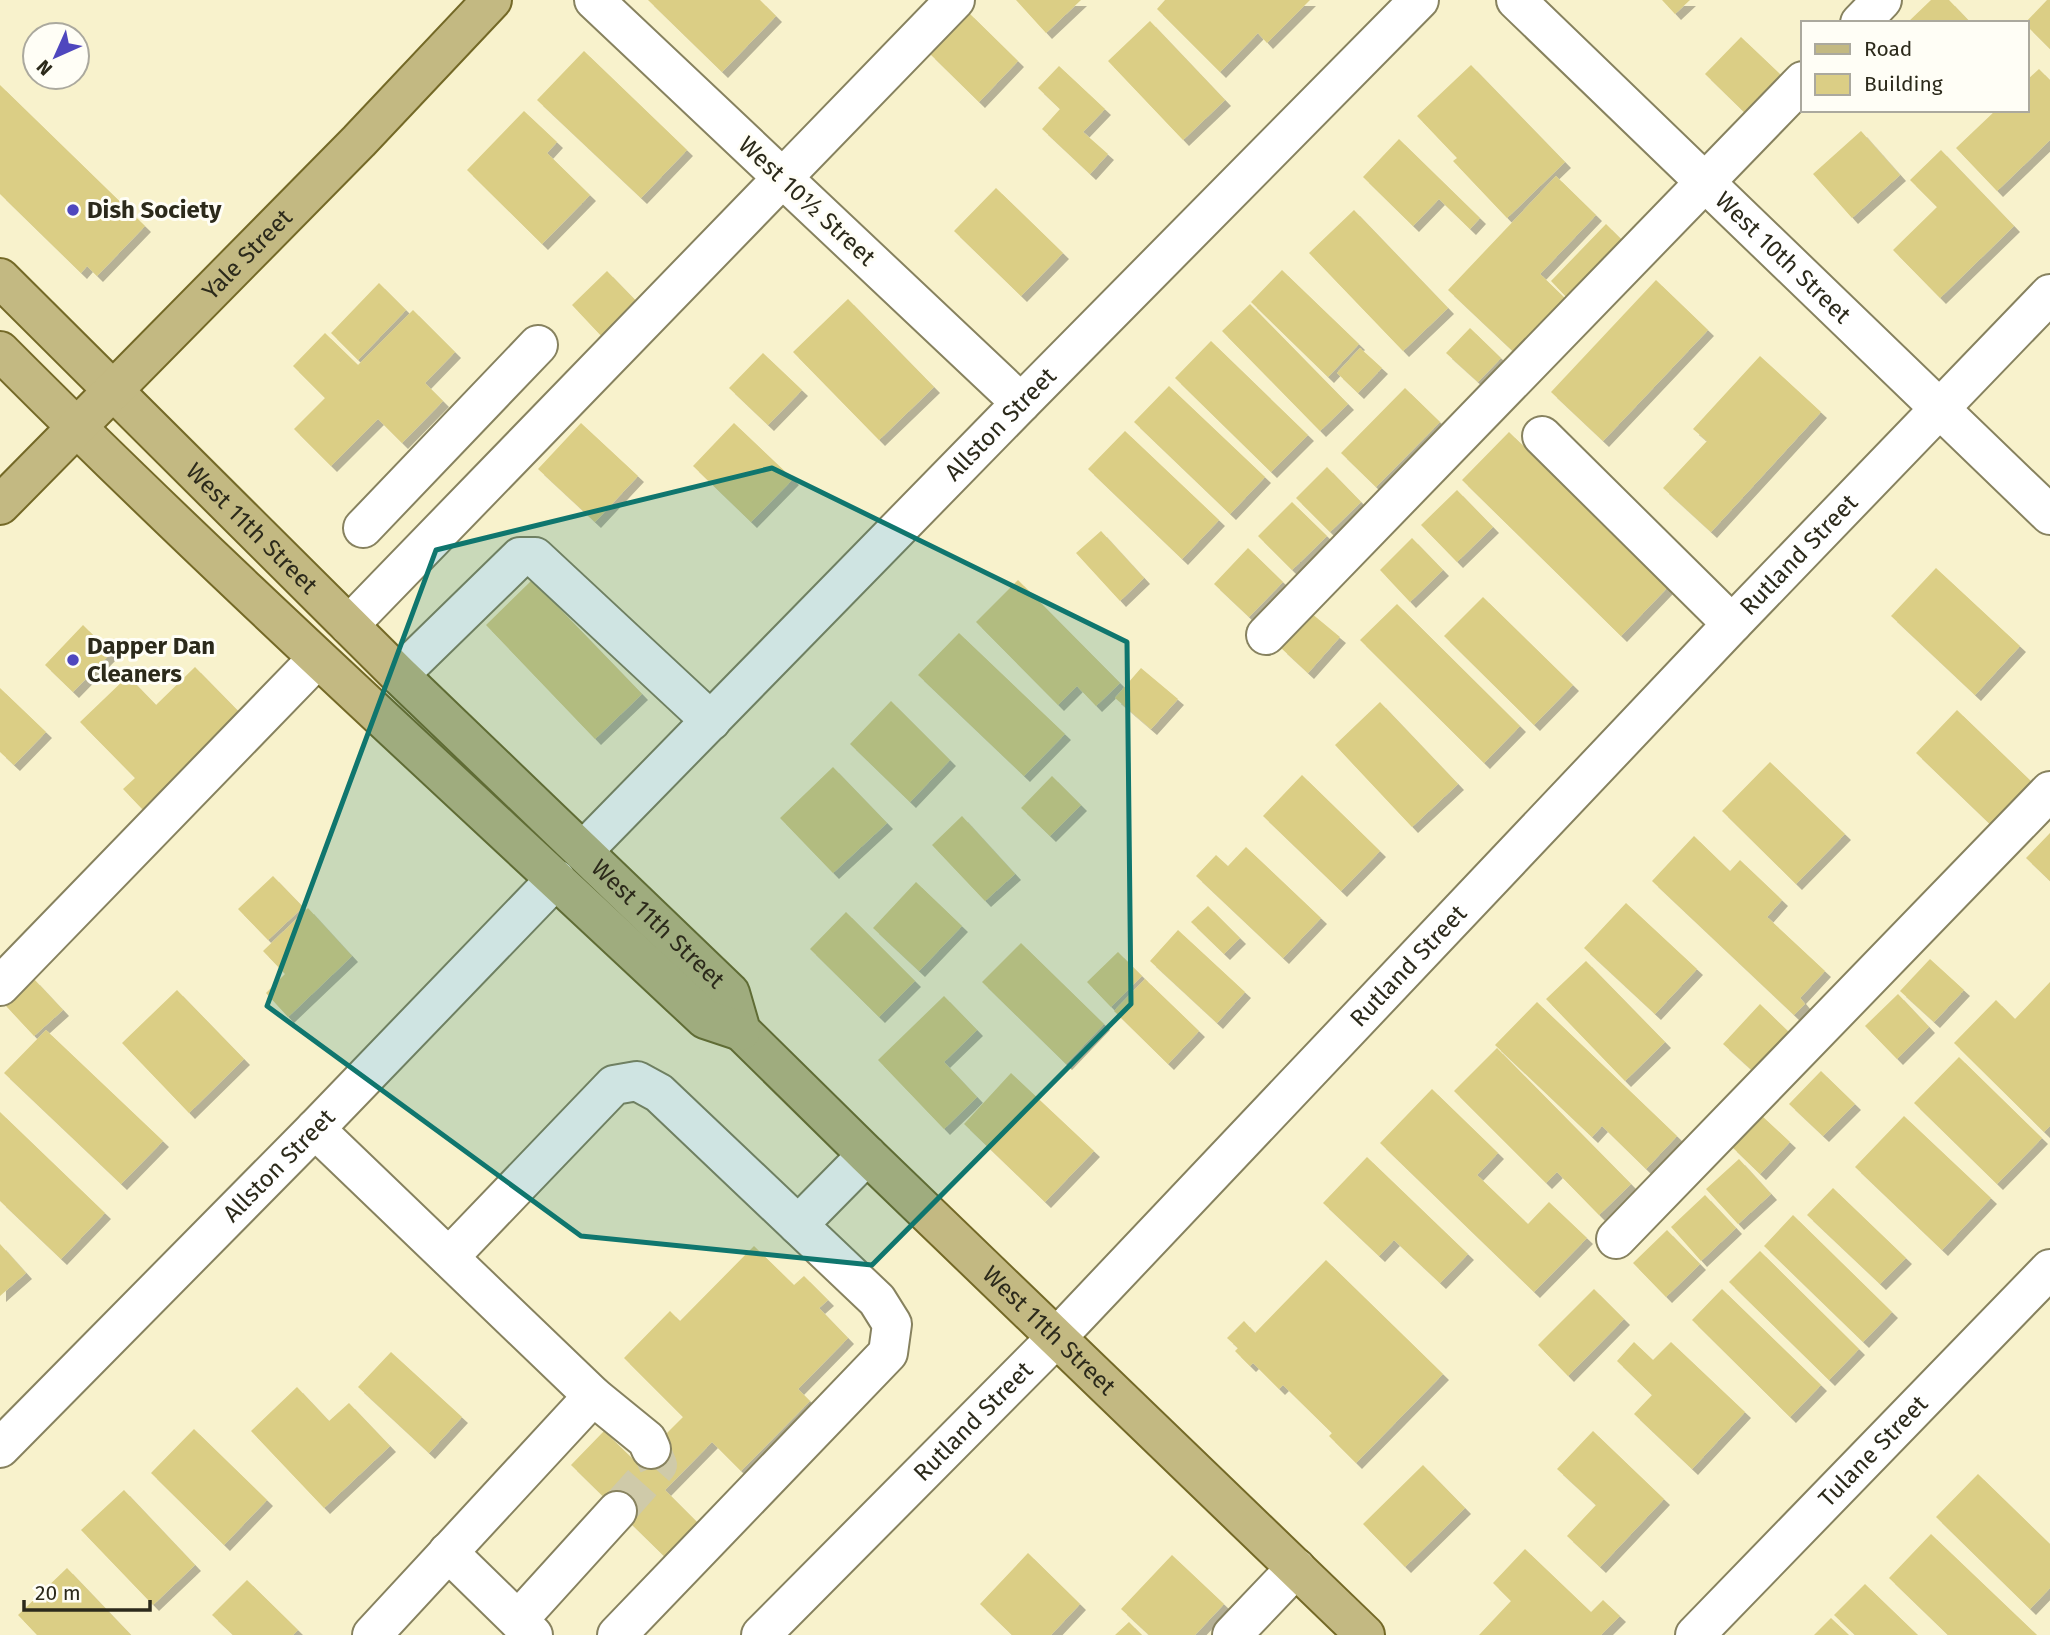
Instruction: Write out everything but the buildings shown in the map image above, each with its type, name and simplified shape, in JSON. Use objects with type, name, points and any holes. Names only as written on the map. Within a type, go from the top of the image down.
[{"type":"main road","name":"Yale Street","points":[[0,505],[359,141],[492,0]]},
{"type":"main road","name":"West 11th Street","points":[[0,278],[399,675],[730,993],[741,1031]]},
{"type":"main road","name":"West 11th Street","points":[[0,351],[317,659],[705,1019],[741,1031],[867,1156],[1365,1635]]},
{"type":"street","name":"West 10½ Street","points":[[594,0],[1021,403]]},
{"type":"street","points":[[349,625],[955,0]]},
{"type":"street","name":"Allston Street","points":[[583,851],[1419,0]]},
{"type":"street","name":"West 10th Street","points":[[1516,0],[2050,515]]},
{"type":"street","points":[[1862,21],[1882,0]]},
{"type":"street","points":[[1266,635],[1801,83]]},
{"type":"street","name":"Rutland Street","points":[[761,1635],[1057,1337],[1732,624],[2050,294]]},
{"type":"street","points":[[363,528],[538,345]]},
{"type":"street","points":[[1542,436],[1732,624]]},
{"type":"street","points":[[399,675],[520,557],[535,557],[711,721]]},
{"type":"street","points":[[0,986],[317,659]]},
{"type":"street","points":[[1616,1239],[2050,792]]},
{"type":"street","name":"Allston Street","points":[[0,1448],[315,1129],[556,879]]},
{"type":"street","points":[[449,1257],[614,1085],[637,1081],[659,1093],[877,1300],[892,1324],[888,1353],[617,1635]]},
{"type":"street","points":[[315,1129],[593,1396],[647,1440],[651,1449]]},
{"type":"street","points":[[798,1225],[867,1156]]},
{"type":"street","name":"Tulane Street","points":[[1695,1635],[2050,1269]]},
{"type":"street","points":[[372,1635],[593,1396]]},
{"type":"street","points":[[448,1552],[526,1628],[617,1511]]},
{"type":"street","points":[[1232,1635],[1296,1568]]},
{"type":"highlighted area","points":[[772,468],[1127,642],[1131,1004],[872,1265],[581,1236],[267,1006],[436,550]]},
{"type":"tunnel","points":[[617,1511],[658,1465],[651,1449]]},
{"type":"place","name":"Dish Society","points":[[73,210]]},
{"type":"place","name":"Dapper Dan Cleaners","points":[[73,660]]}]
